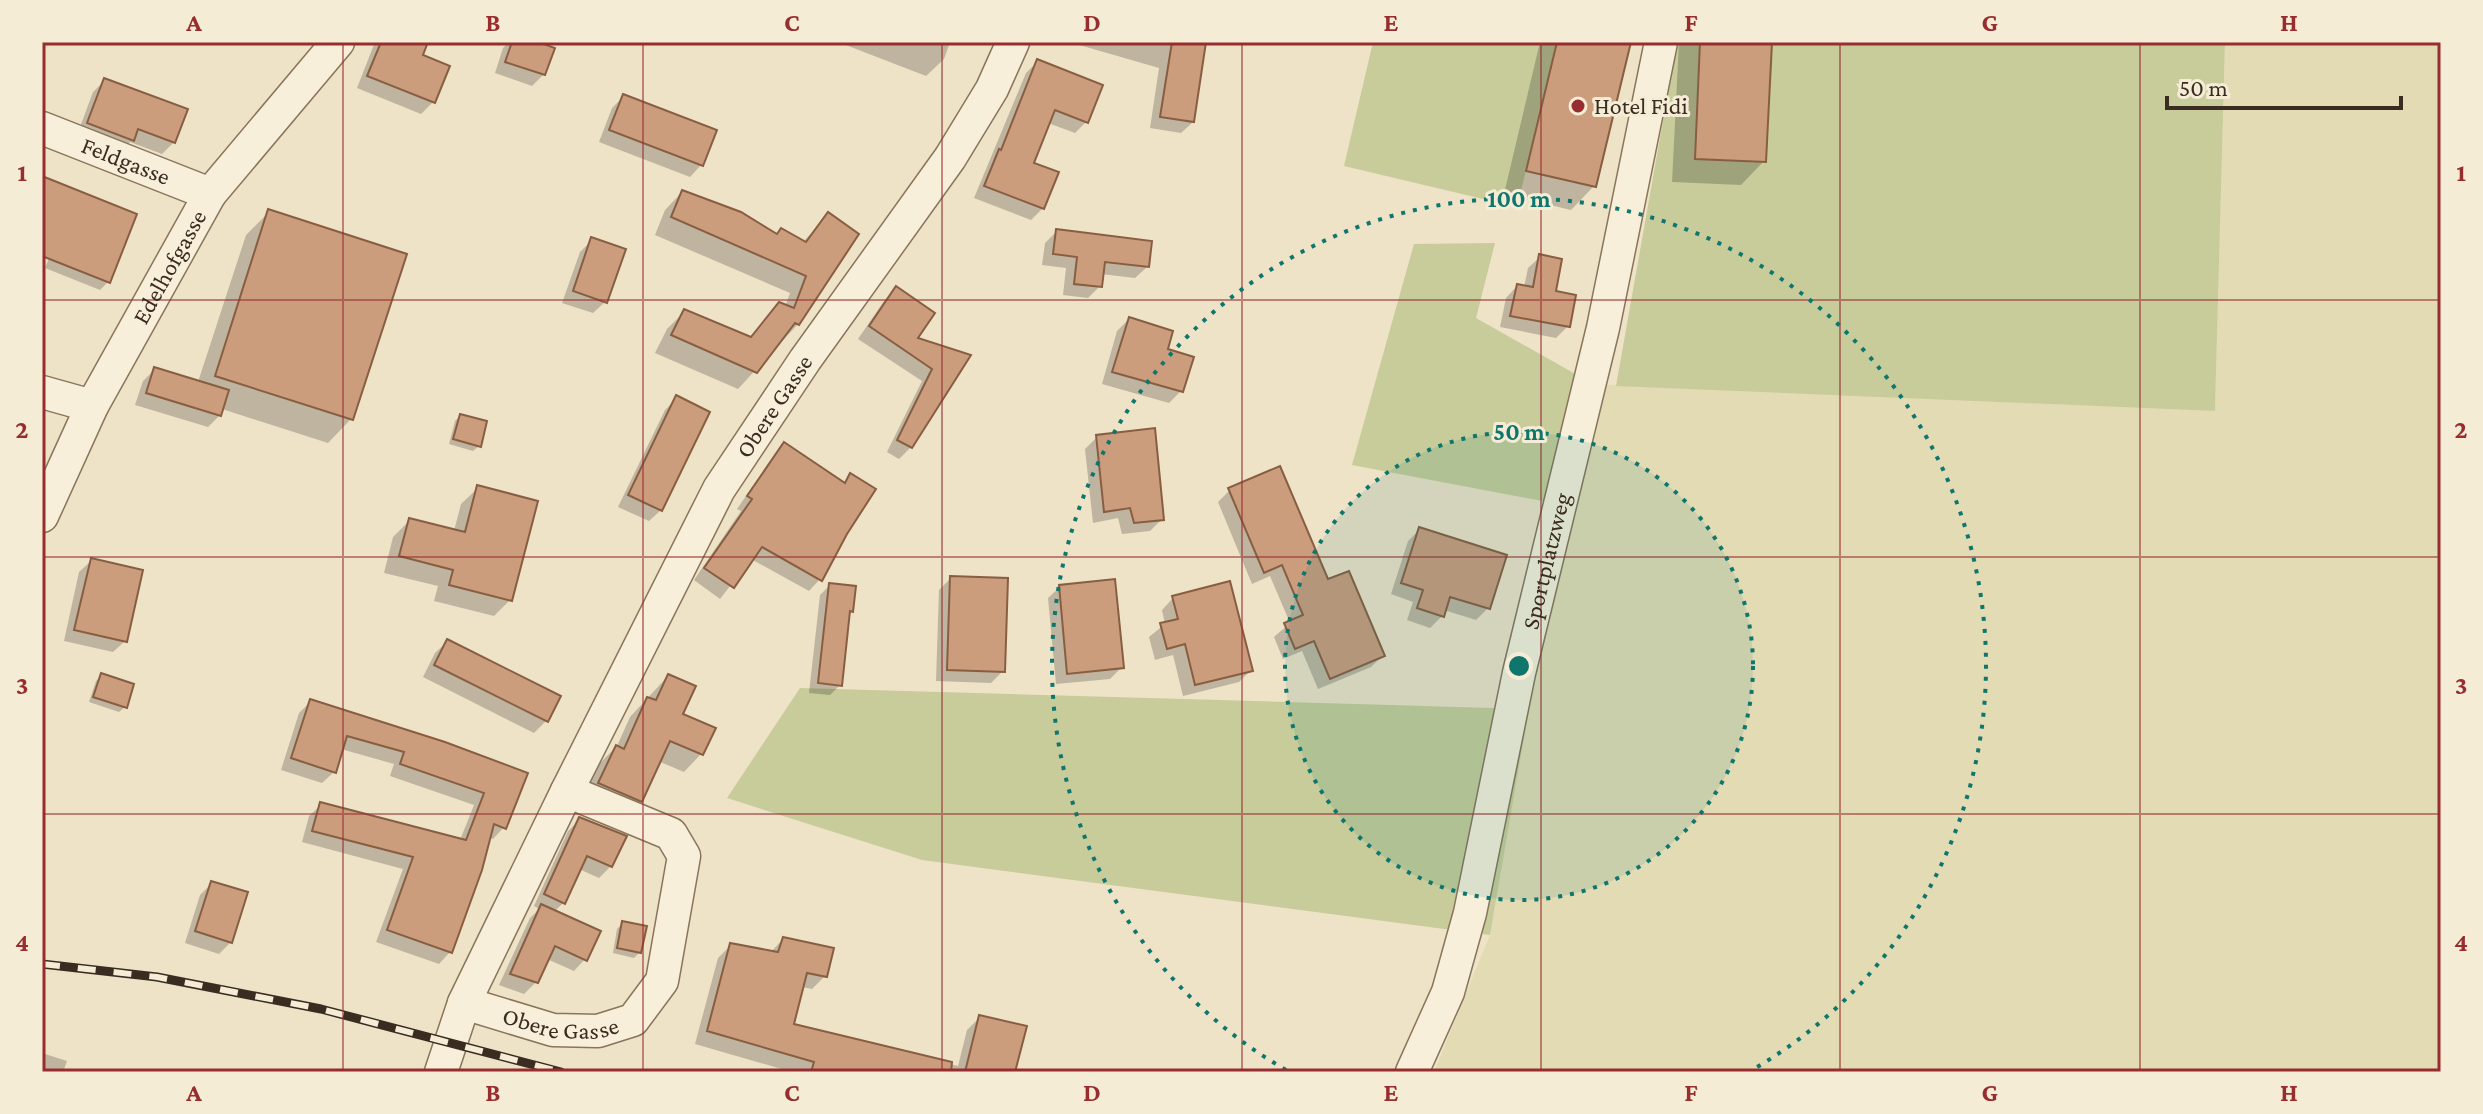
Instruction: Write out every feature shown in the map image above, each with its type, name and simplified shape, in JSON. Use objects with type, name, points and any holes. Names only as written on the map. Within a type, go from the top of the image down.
[{"type":"street","name":"Edelhofgasse","points":[[42,516],[92,406],[210,194],[338,42]]},
{"type":"street","name":"Obere Gasse","points":[[441,1072],[464,1003],[719,489],[805,360],[950,158],[992,89],[1013,42]]},
{"type":"street","name":"Sportplatzweg","points":[[1412,1072],[1448,992],[1470,913],[1519,673],[1603,328],[1661,42]]},
{"type":"street","name":"Feldgasse","points":[[42,128],[210,194]]},
{"type":"street","points":[[42,392],[92,406]]},
{"type":"street","name":"Obere Gasse","points":[[464,1003],[553,1030],[598,1031],[633,1020],[662,981],[684,856],[671,834],[567,791]]},
{"type":"shaded area","points":[[2225,42],[2441,42],[2441,1072],[1434,1072],[1490,935],[1529,709],[1593,384],[2215,411]]},
{"type":"green space","points":[[1373,42],[1557,42],[1517,207],[1344,166]]},
{"type":"green space","points":[[1677,42],[2225,42],[2215,411],[1616,386]]},
{"type":"green space","points":[[1495,243],[1476,318],[1593,384],[1569,506],[1352,465],[1414,244]]},
{"type":"green space","points":[[800,688],[1529,709],[1490,935],[922,860],[727,798]]},
{"type":"building","points":[[381,42],[428,42],[423,55],[450,66],[435,103],[367,76]]},
{"type":"building","points":[[512,42],[538,42],[555,48],[545,75],[505,62]]},
{"type":"building","points":[[1172,42],[1206,42],[1194,122],[1160,117]]},
{"type":"building","name":"Hotel Fidi","points":[[1557,42],[1631,42],[1596,187],[1526,171]]},
{"type":"building","points":[[1700,42],[1772,42],[1766,162],[1695,159]]},
{"type":"building","points":[[1037,59],[1103,85],[1088,123],[1055,110],[1034,163],[1059,172],[1044,209],[984,186]]},
{"type":"building","points":[[104,78],[188,109],[175,143],[138,129],[134,141],[87,123]]},
{"type":"building","points":[[623,94],[717,130],[703,166],[609,130]]},
{"type":"building","points":[[42,176],[137,214],[110,283],[42,256]]},
{"type":"building","points":[[682,190],[741,212],[777,234],[781,228],[806,242],[828,212],[859,234],[799,325],[795,323],[757,373],[671,335],[684,309],[751,337],[779,302],[794,308],[806,276],[671,217]]},
{"type":"building","points":[[268,209],[407,254],[353,420],[215,376]]},
{"type":"building","points":[[1056,229],[1152,241],[1149,267],[1105,262],[1102,287],[1074,284],[1077,257],[1053,254]]},
{"type":"building","points":[[591,237],[626,249],[607,303],[573,291]]},
{"type":"building","points":[[1539,254],[1562,259],[1556,291],[1576,295],[1570,327],[1510,316],[1517,284],[1533,287]]},
{"type":"building","points":[[896,286],[935,313],[918,338],[971,355],[912,448],[897,440],[932,369],[869,326]]},
{"type":"building","points":[[1129,317],[1173,331],[1168,349],[1194,357],[1183,392],[1112,372]]},
{"type":"building","points":[[154,367],[229,390],[221,416],[146,393]]},
{"type":"building","points":[[676,395],[710,412],[662,511],[628,495]]},
{"type":"building","points":[[460,414],[487,421],[481,447],[453,439]]},
{"type":"building","points":[[1155,428],[1164,520],[1134,523],[1130,508],[1104,512],[1096,435]]},
{"type":"building","points":[[784,442],[845,483],[850,473],[876,489],[822,581],[762,547],[734,588],[704,568],[752,499],[747,496]]},
{"type":"building","points":[[1280,466],[1328,579],[1349,571],[1385,656],[1330,679],[1314,641],[1295,649],[1284,623],[1303,615],[1282,565],[1264,573],[1228,488]]},
{"type":"building","points":[[477,485],[538,501],[512,601],[449,585],[453,570],[399,556],[409,518],[465,532]]},
{"type":"building","points":[[1419,527],[1507,555],[1490,609],[1450,597],[1444,617],[1417,608],[1423,590],[1401,583]]},
{"type":"building","points":[[91,558],[143,570],[127,642],[74,630]]},
{"type":"building","points":[[950,576],[1008,578],[1005,672],[947,670]]},
{"type":"building","points":[[1115,579],[1124,668],[1067,674],[1059,585]]},
{"type":"building","points":[[1230,581],[1253,671],[1195,685],[1185,644],[1167,649],[1160,623],[1178,619],[1172,596]]},
{"type":"building","points":[[829,583],[856,586],[853,612],[850,611],[842,686],[818,683]]},
{"type":"building","points":[[447,639],[561,696],[548,722],[434,665]]},
{"type":"building","points":[[101,673],[134,684],[127,708],[93,697]]},
{"type":"building","points":[[668,674],[696,686],[683,714],[716,728],[703,755],[670,741],[642,802],[598,783],[616,745],[624,749],[647,697],[656,700]]},
{"type":"building","points":[[310,699],[445,742],[528,773],[506,829],[494,824],[482,870],[452,953],[387,930],[413,857],[312,831],[320,802],[466,840],[484,793],[400,764],[404,752],[347,736],[336,773],[291,758]]},
{"type":"building","points":[[579,817],[627,836],[612,867],[587,856],[565,904],[544,894]]},
{"type":"building","points":[[211,881],[248,892],[232,943],[195,931]]},
{"type":"building","points":[[541,904],[601,931],[587,961],[555,946],[538,983],[510,974]]},
{"type":"building","points":[[622,921],[647,926],[641,953],[617,948]]},
{"type":"building","points":[[783,937],[834,948],[827,977],[807,973],[794,1024],[952,1062],[951,1072],[811,1072],[814,1062],[707,1031],[730,943],[778,952]]},
{"type":"building","points":[[979,1015],[1027,1026],[1015,1072],[965,1072]]},
{"type":"railway","points":[[42,964],[157,977],[321,1009],[561,1072]]},
{"type":"place","name":"Hotel Fidi","points":[[1578,106]]}]
